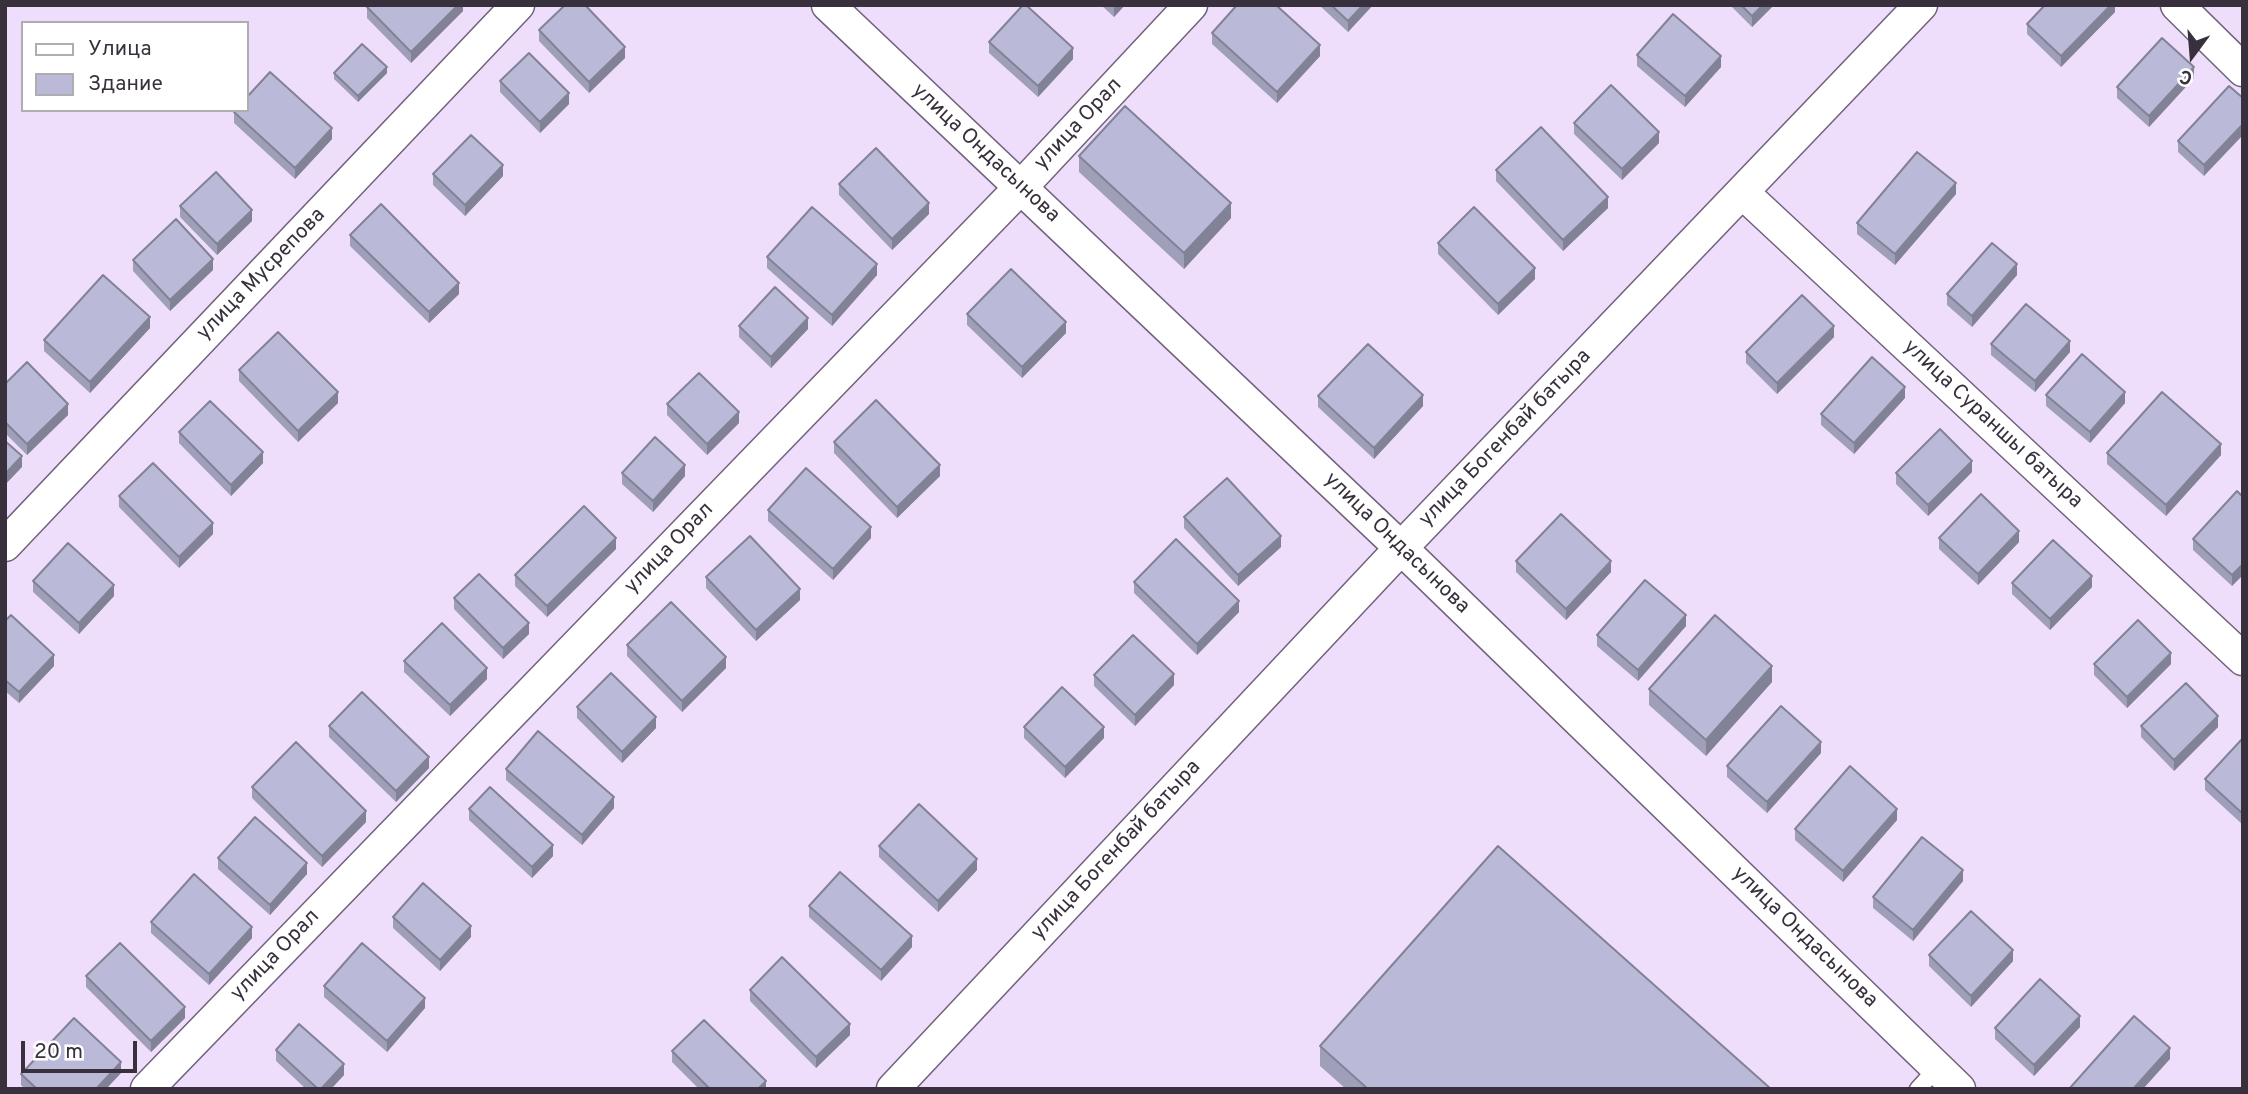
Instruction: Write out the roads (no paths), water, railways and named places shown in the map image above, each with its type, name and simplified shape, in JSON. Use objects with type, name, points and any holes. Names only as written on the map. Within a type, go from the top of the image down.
[{"type":"street","name":"улица Мусрепова","points":[[5,545],[518,5]]},
{"type":"street","name":"улица Ондасынова","points":[[828,5],[1401,548],[1938,1082]]},
{"type":"street","name":"улица Орал","points":[[147,1089],[1021,187],[1191,5]]},
{"type":"street","name":"улица Богенбай батыра","points":[[893,1089],[1401,548],[1921,5]]},
{"type":"street","points":[[2177,5],[2243,70]]},
{"type":"street","name":"улица Сураншы батыра","points":[[1742,192],[2243,659]]}]
